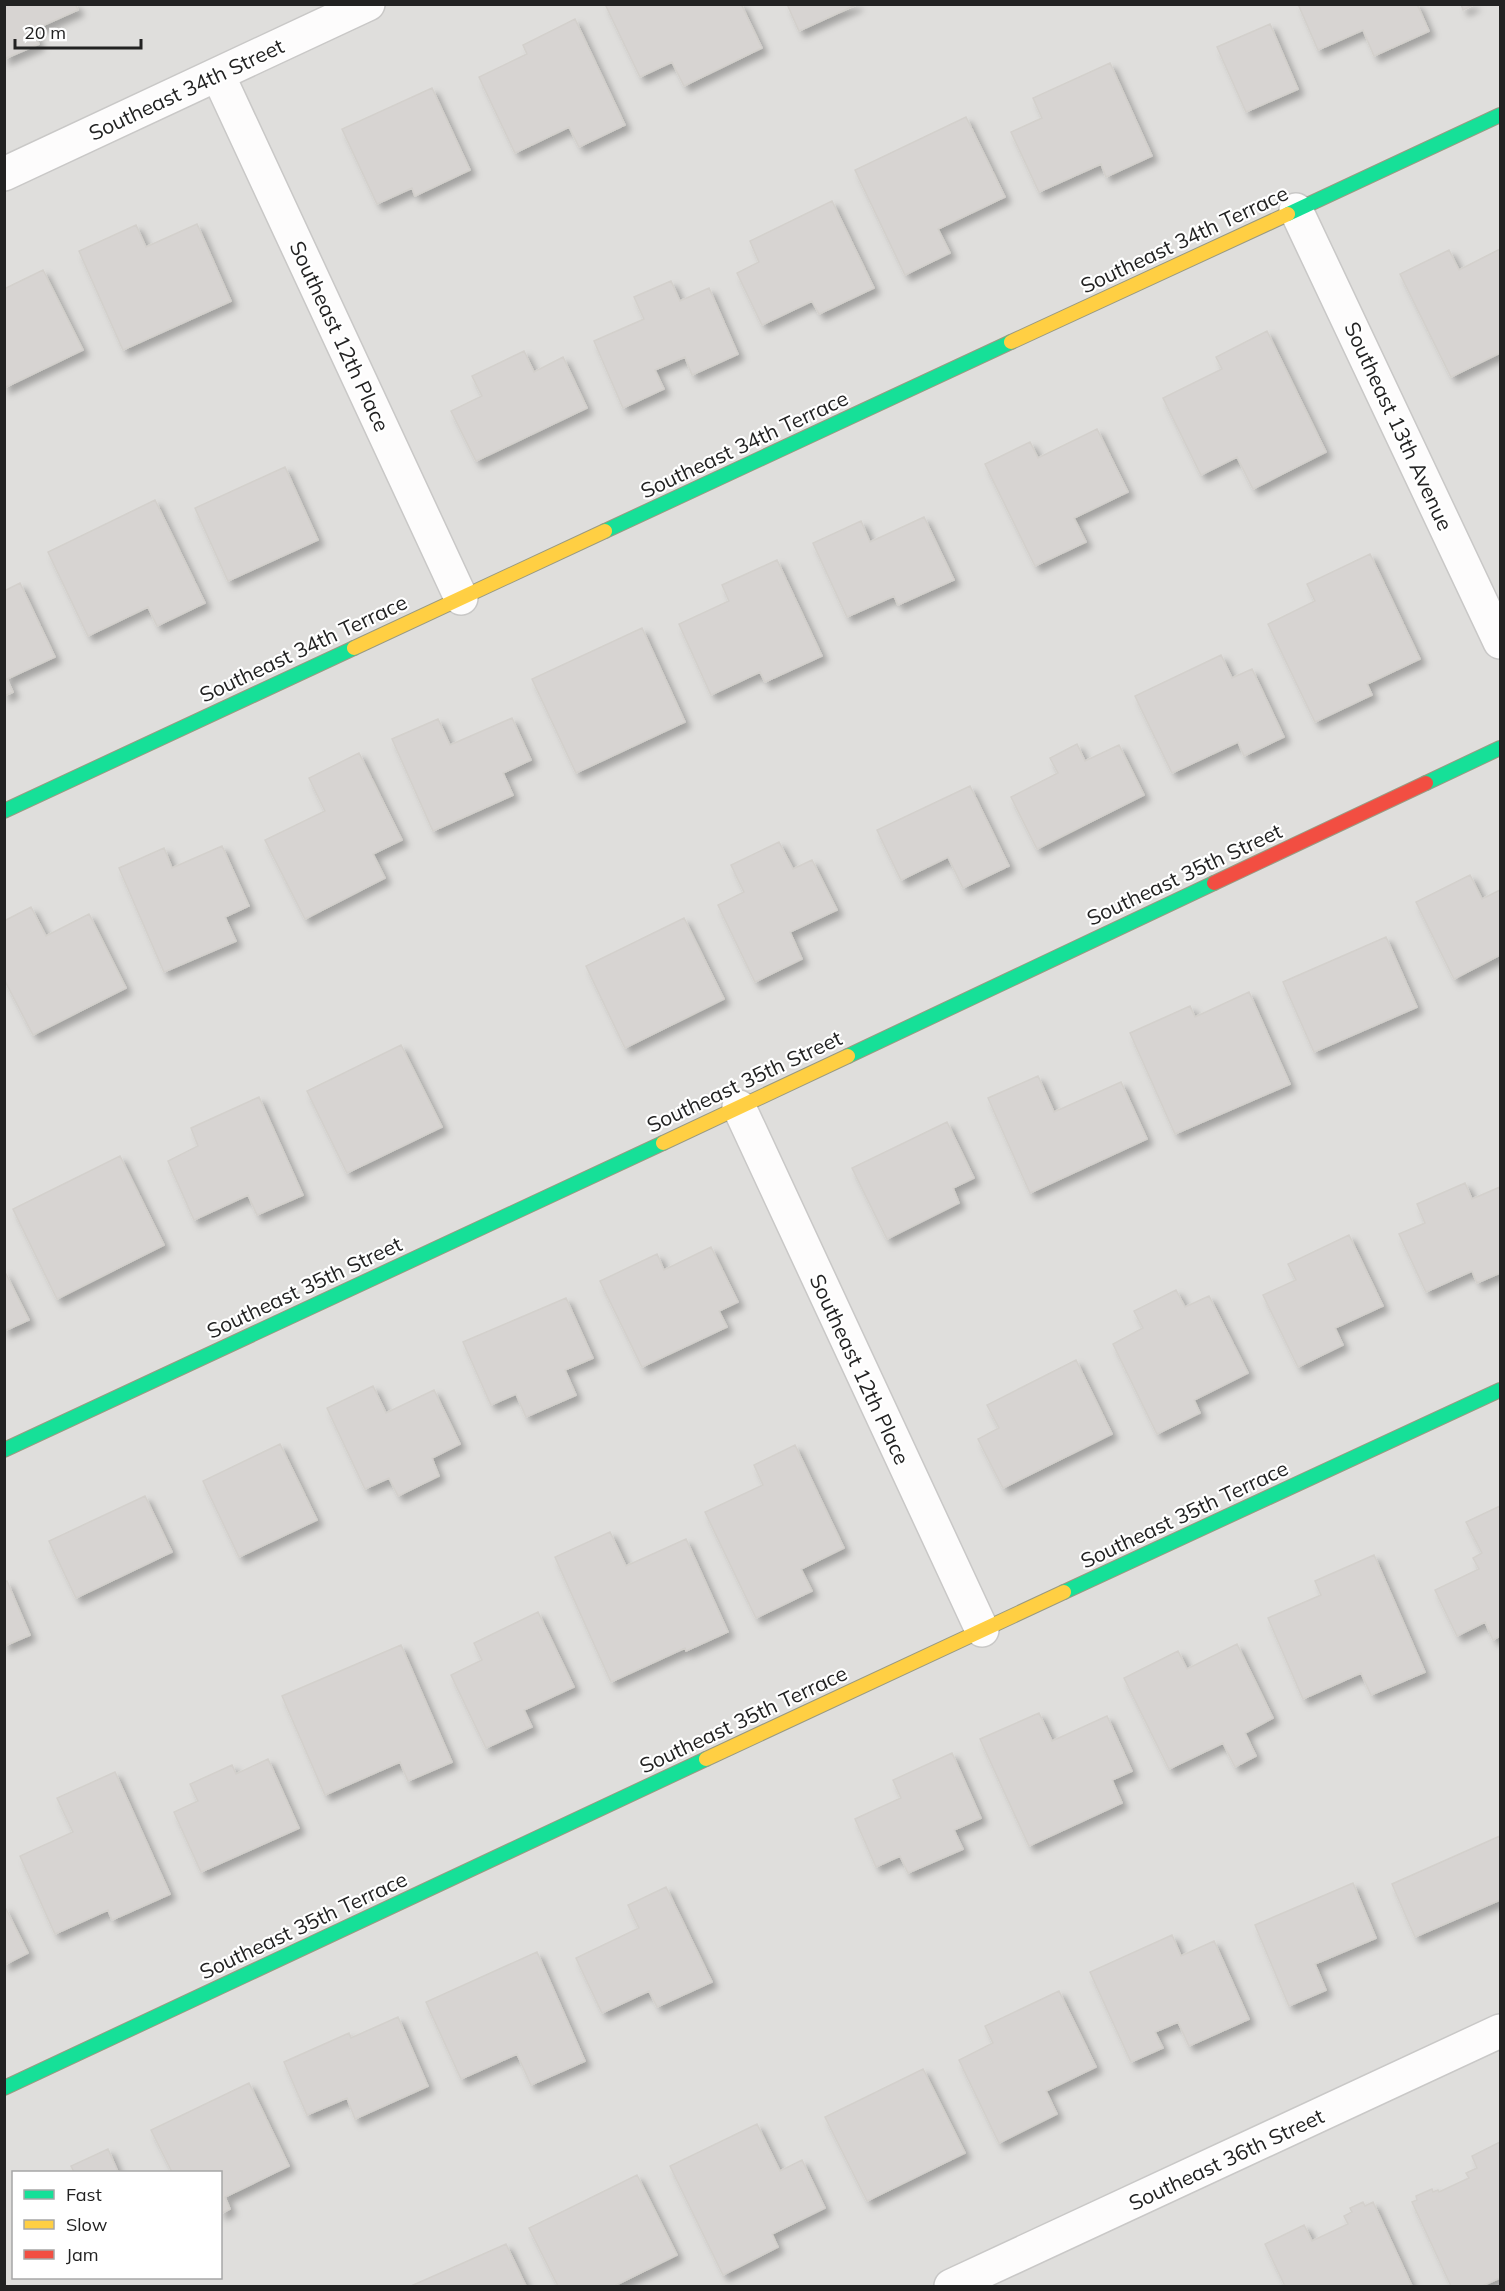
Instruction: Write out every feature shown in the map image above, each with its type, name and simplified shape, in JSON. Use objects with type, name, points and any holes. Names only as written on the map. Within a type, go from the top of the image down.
[{"type":"street","name":"Southeast 34th Street","points":[[4,174],[368,4]]},
{"type":"street","name":"Southeast 12th Place","points":[[218,75],[461,598]]},
{"type":"street","name":"Southeast 34th Terrace","points":[[4,811],[1500,115]]},
{"type":"street","name":"Southeast 13th Avenue","points":[[1296,210],[1500,642]]},
{"type":"street","name":"Southeast 35th Street","points":[[4,1450],[1500,748]]},
{"type":"street","name":"Southeast 12th Place","points":[[739,1107],[982,1630]]},
{"type":"street","name":"Southeast 35th Terrace","points":[[4,2088],[1500,1390]]},
{"type":"street","name":"Southeast 36th Street","points":[[951,2286],[1500,2031]]},
{"type":"shaded area","points":[[5,5],[1500,5],[1500,2286],[5,2286]]},
{"type":"building","points":[[4,4],[75,4],[78,10],[33,30],[39,44],[4,59]]},
{"type":"building","points":[[605,4],[741,4],[762,48],[684,86],[672,62],[640,77]]},
{"type":"building","points":[[787,4],[858,4],[799,31]]},
{"type":"building","points":[[1298,4],[1417,4],[1429,31],[1374,56],[1363,30],[1318,50]]},
{"type":"building","points":[[1461,4],[1475,4],[1463,10]]},
{"type":"building","points":[[575,19],[625,125],[579,147],[569,127],[515,153],[479,77],[527,54],[523,45]]},
{"type":"building","points":[[1270,24],[1298,89],[1246,112],[1217,47]]},
{"type":"building","points":[[1110,63],[1152,156],[1106,177],[1101,164],[1039,192],[1011,132],[1042,118],[1033,98]]},
{"type":"building","points":[[432,88],[470,170],[415,196],[412,188],[377,204],[342,129]]},
{"type":"building","points":[[966,117],[1005,197],[938,229],[950,253],[905,275],[855,170]]},
{"type":"building","points":[[832,201],[874,288],[819,314],[812,301],[762,325],[737,273],[759,262],[750,241]]},
{"type":"building","points":[[197,224],[231,301],[123,350],[79,251],[136,225],[146,247]]},
{"type":"building","points":[[1500,249],[1500,353],[1451,377],[1400,274],[1449,250],[1459,270]]},
{"type":"building","points":[[43,270],[83,350],[4,388],[4,289]]},
{"type":"building","points":[[671,281],[680,301],[709,288],[738,354],[692,375],[685,357],[655,370],[664,389],[623,408],[594,341],[644,319],[634,297]]},
{"type":"building","points":[[1267,331],[1326,452],[1253,489],[1237,457],[1201,475],[1163,398],[1222,369],[1216,357]]},
{"type":"building","points":[[524,351],[534,372],[563,357],[587,408],[476,461],[451,411],[482,396],[472,376]]},
{"type":"building","points":[[1097,429],[1128,492],[1074,518],[1086,542],[1035,566],[985,464],[1030,442],[1038,458]]},
{"type":"building","points":[[285,467],[318,540],[228,581],[195,508]]},
{"type":"building","points":[[155,500],[205,603],[157,626],[148,607],[88,636],[48,552]]},
{"type":"building","points":[[924,517],[954,580],[898,605],[894,596],[847,617],[813,543],[861,521],[870,542]]},
{"type":"building","points":[[1370,554],[1420,659],[1367,684],[1372,695],[1315,722],[1268,624],[1315,601],[1307,584]]},
{"type":"building","points":[[777,560],[822,656],[765,682],[760,672],[711,695],[679,624],[729,601],[722,585]]},
{"type":"building","points":[[20,583],[55,657],[7,679],[13,692],[4,696],[4,591]]},
{"type":"building","points":[[642,628],[685,722],[576,773],[532,679]]},
{"type":"building","points":[[1221,655],[1232,678],[1252,669],[1284,737],[1244,756],[1238,742],[1172,773],[1135,696]]},
{"type":"building","points":[[512,718],[531,760],[503,773],[513,795],[433,831],[392,739],[438,719],[450,745]]},
{"type":"building","points":[[1077,744],[1085,761],[1119,745],[1144,795],[1037,849],[1011,797],[1058,773],[1050,758]]},
{"type":"building","points":[[359,753],[402,840],[373,854],[385,878],[305,919],[265,840],[325,811],[309,778]]},
{"type":"building","points":[[970,786],[1009,866],[963,888],[948,857],[901,880],[877,830]]},
{"type":"building","points":[[779,842],[793,869],[812,860],[837,910],[790,932],[802,959],[755,982],[718,905],[744,892],[731,865]]},
{"type":"building","points":[[222,846],[249,906],[225,917],[236,941],[164,972],[119,868],[164,848],[172,868]]},
{"type":"building","points":[[1470,875],[1482,899],[1500,890],[1500,955],[1454,979],[1416,902]]},
{"type":"building","points":[[31,907],[46,936],[89,914],[126,988],[33,1035],[4,979],[4,921]]},
{"type":"building","points":[[684,918],[724,999],[625,1048],[586,966]]},
{"type":"building","points":[[1386,937],[1417,1007],[1314,1052],[1283,982]]},
{"type":"building","points":[[1249,992],[1290,1084],[1175,1134],[1130,1033],[1190,1006],[1195,1017]]},
{"type":"building","points":[[401,1045],[442,1127],[347,1173],[307,1091]]},
{"type":"building","points":[[1038,1076],[1054,1112],[1121,1082],[1147,1139],[1030,1193],[988,1098]]},
{"type":"building","points":[[259,1097],[303,1195],[257,1215],[248,1195],[194,1220],[168,1161],[198,1146],[191,1128]]},
{"type":"building","points":[[947,1122],[974,1178],[953,1188],[959,1203],[887,1239],[852,1168]]},
{"type":"building","points":[[120,1156],[164,1245],[57,1299],[13,1209]]},
{"type":"building","points":[[1465,1183],[1472,1199],[1500,1187],[1500,1273],[1477,1283],[1472,1271],[1426,1292],[1399,1234],[1425,1223],[1417,1204]]},
{"type":"building","points":[[1349,1235],[1383,1306],[1335,1328],[1343,1345],[1298,1367],[1263,1295],[1296,1280],[1288,1264]]},
{"type":"building","points":[[711,1247],[738,1302],[719,1311],[727,1327],[642,1367],[600,1281],[657,1254],[664,1270]]},
{"type":"building","points":[[4,1270],[29,1320],[4,1331]]},
{"type":"building","points":[[1176,1290],[1185,1307],[1209,1296],[1248,1373],[1194,1400],[1200,1413],[1157,1434],[1113,1344],[1143,1328],[1134,1311]]},
{"type":"building","points":[[566,1298],[593,1358],[565,1370],[576,1395],[526,1417],[516,1394],[491,1405],[463,1342]]},
{"type":"building","points":[[1076,1360],[1112,1434],[1003,1488],[978,1439],[999,1428],[987,1405]]},
{"type":"building","points":[[373,1386],[386,1413],[434,1390],[460,1444],[432,1458],[439,1476],[398,1496],[389,1478],[365,1489],[327,1408]]},
{"type":"building","points":[[280,1444],[317,1520],[239,1557],[203,1481]]},
{"type":"building","points":[[795,1445],[844,1548],[801,1569],[812,1591],[756,1618],[705,1512],[763,1485],[754,1465]]},
{"type":"building","points":[[145,1496],[172,1552],[76,1598],[49,1541]]},
{"type":"building","points":[[1500,1506],[1500,1636],[1493,1640],[1485,1622],[1457,1636],[1435,1590],[1479,1569],[1473,1558],[1482,1553],[1466,1522]]},
{"type":"building","points":[[610,1532],[626,1566],[686,1539],[728,1632],[686,1651],[685,1648],[611,1682],[555,1557]]},
{"type":"building","points":[[1374,1555],[1425,1672],[1371,1695],[1361,1673],[1303,1699],[1268,1618],[1321,1595],[1315,1581]]},
{"type":"building","points":[[7,1581],[30,1635],[4,1646],[4,1582]]},
{"type":"building","points":[[538,1612],[574,1687],[524,1710],[532,1727],[486,1748],[451,1675],[482,1660],[474,1643]]},
{"type":"building","points":[[1237,1644],[1273,1718],[1245,1733],[1256,1756],[1235,1767],[1223,1743],[1169,1769],[1124,1678],[1178,1651],[1187,1669]]},
{"type":"building","points":[[401,1645],[452,1762],[408,1781],[400,1762],[325,1795],[282,1696]]},
{"type":"building","points":[[1039,1713],[1052,1741],[1107,1716],[1132,1771],[1112,1780],[1122,1803],[1029,1846],[980,1739]]},
{"type":"building","points":[[952,1753],[981,1818],[954,1830],[963,1849],[908,1873],[900,1856],[876,1867],[855,1819],[901,1798],[893,1780]]},
{"type":"building","points":[[268,1759],[299,1828],[201,1872],[174,1812],[198,1801],[190,1784],[232,1765],[236,1774]]},
{"type":"building","points":[[115,1772],[170,1894],[112,1920],[108,1910],[55,1934],[20,1856],[73,1832],[57,1798]]},
{"type":"building","points":[[1500,1836],[1500,1900],[1415,1937],[1392,1884]]},
{"type":"building","points":[[1353,1883],[1376,1938],[1315,1964],[1326,1990],[1289,2006],[1255,1925]]},
{"type":"building","points":[[666,1887],[712,1982],[657,2007],[649,1991],[602,2013],[576,1958],[639,1928],[628,1905]]},
{"type":"building","points":[[4,1905],[28,1953],[4,1965]]},
{"type":"building","points":[[1172,1935],[1181,1956],[1214,1941],[1249,2019],[1189,2046],[1178,2022],[1155,2032],[1163,2048],[1131,2062],[1090,1972]]},
{"type":"building","points":[[537,1952],[585,2061],[531,2085],[517,2054],[461,2079],[426,2002]]},
{"type":"building","points":[[1059,1991],[1096,2067],[1046,2091],[1057,2114],[999,2143],[959,2060],[993,2043],[985,2026]]},
{"type":"building","points":[[398,2017],[428,2086],[355,2119],[347,2098],[307,2115],[284,2062],[349,2033],[351,2038]]},
{"type":"building","points":[[923,2069],[965,2153],[867,2201],[825,2117]]},
{"type":"building","points":[[249,2083],[289,2166],[225,2197],[230,2209],[222,2213],[222,2171],[172,2171],[151,2130]]},
{"type":"building","points":[[757,2124],[780,2171],[802,2160],[825,2208],[772,2234],[778,2247],[723,2275],[670,2166]]},
{"type":"building","points":[[1500,2142],[1500,2278],[1482,2286],[1451,2286],[1412,2202],[1417,2200],[1416,2196],[1432,2189],[1433,2192],[1438,2190],[1439,2192],[1469,2178],[1466,2173],[1477,2168],[1472,2156]]},
{"type":"building","points":[[108,2149],[118,2171],[74,2171],[71,2166]]},
{"type":"building","points":[[637,2175],[677,2255],[617,2286],[558,2286],[529,2228]]},
{"type":"building","points":[[1363,2202],[1365,2206],[1373,2202],[1412,2286],[1285,2286],[1265,2244],[1304,2225],[1312,2241],[1348,2224],[1344,2216],[1352,2212],[1350,2208]]},
{"type":"building","points":[[506,2244],[526,2286],[411,2286]]},
{"type":"traffic: fast","points":[[1288,214],[1500,115]]},
{"type":"traffic: fast","points":[[605,531],[1011,342]]},
{"type":"traffic: fast","points":[[4,811],[354,648]]},
{"type":"traffic: fast","points":[[1426,783],[1500,748]]},
{"type":"traffic: fast","points":[[848,1056],[1214,883]]},
{"type":"traffic: fast","points":[[4,1450],[663,1143]]},
{"type":"traffic: fast","points":[[1064,1592],[1500,1390]]},
{"type":"traffic: fast","points":[[4,2088],[706,1759]]},
{"type":"traffic: slow","points":[[1011,342],[1288,214]]},
{"type":"traffic: slow","points":[[354,648],[605,531]]},
{"type":"traffic: slow","points":[[663,1143],[848,1056]]},
{"type":"traffic: slow","points":[[706,1759],[1064,1592]]},
{"type":"traffic: jam","points":[[1214,883],[1426,783]]}]
